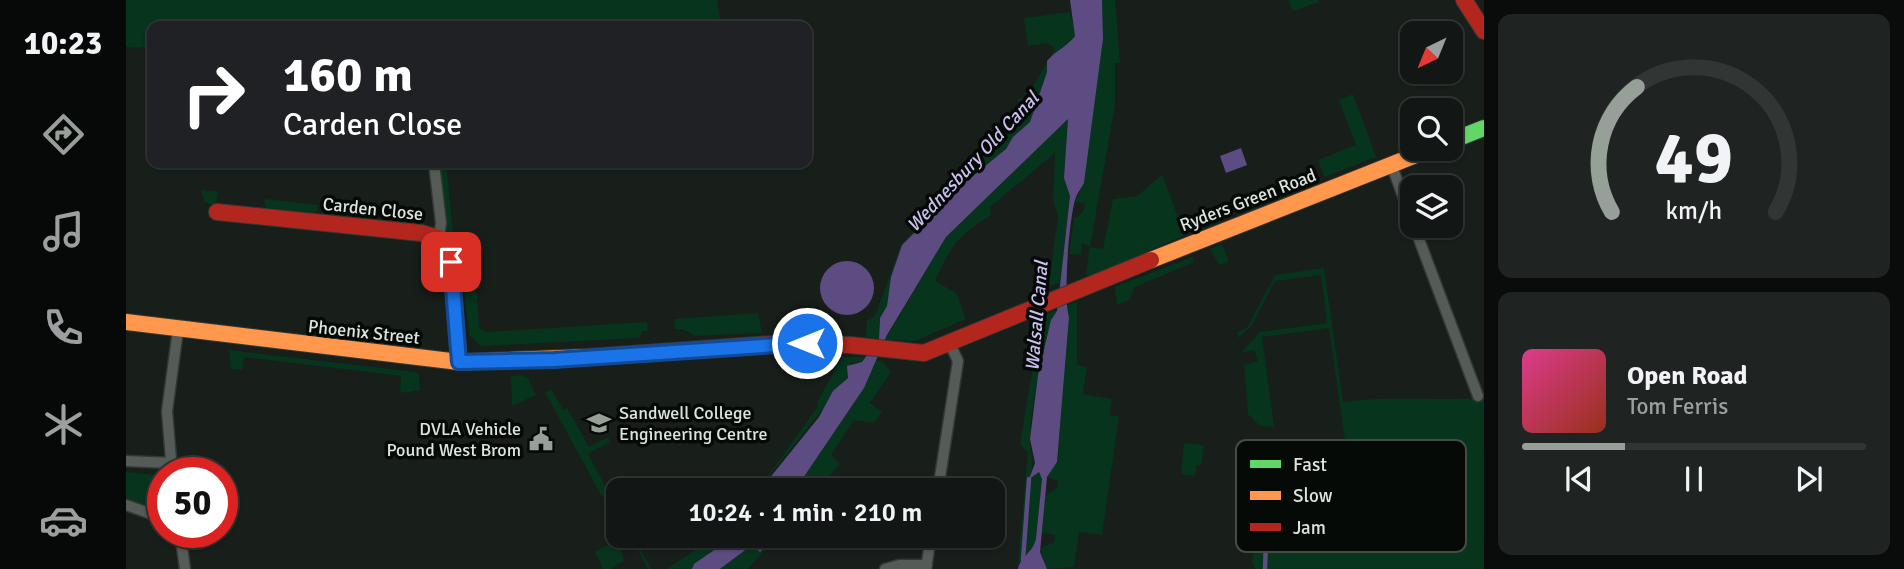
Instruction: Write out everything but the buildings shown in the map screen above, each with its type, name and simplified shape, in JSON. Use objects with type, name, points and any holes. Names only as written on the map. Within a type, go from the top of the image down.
[{"type":"main road","points":[[1464,0],[1484,31]]},
{"type":"main road","points":[[1463,136],[1484,128]]},
{"type":"main road","name":"Ryders Green Road","points":[[949,342],[1055,297],[1400,161]]},
{"type":"main road","name":"Carden Close","points":[[217,212],[431,234],[439,238],[446,246],[451,262],[459,362]]},
{"type":"main road","name":"Phoenix Street","points":[[126,323],[459,362],[554,360],[786,343],[850,345],[924,353],[949,342]]},
{"type":"street","points":[[1391,164],[1400,188]]},
{"type":"street","points":[[436,168],[441,223],[439,238]]},
{"type":"street","points":[[1419,238],[1478,396]]},
{"type":"street","points":[[171,457],[167,411],[178,330]]},
{"type":"street","points":[[940,478],[958,361],[949,342]]},
{"type":"street","points":[[126,461],[147,464]]},
{"type":"street","points":[[126,505],[147,512]]},
{"type":"street","points":[[182,548],[185,569]]},
{"type":"street","points":[[885,569],[899,565],[927,567],[929,548]]},
{"type":"green space","points":[[126,0],[717,0],[720,21],[147,21],[147,48],[126,47]]},
{"type":"green space","points":[[1102,0],[1115,0],[1120,63],[1115,63],[1115,105],[1090,247],[1082,243],[1081,255],[1069,254],[1074,217],[1081,214],[1085,206],[1085,203],[1075,202],[1084,183],[1103,39]]},
{"type":"green space","points":[[1288,0],[1318,0],[1319,2],[1293,11]]},
{"type":"green space","points":[[1070,12],[1076,36],[1050,58],[1055,49],[1048,43],[1028,46],[1024,18]]},
{"type":"green space","points":[[1047,63],[1047,72],[1030,122],[1013,137],[1006,149],[968,180],[902,245],[891,277],[887,306],[879,322],[879,339],[866,337],[867,321],[875,316],[901,245],[1017,115],[1018,99],[1026,98]]},
{"type":"green space","points":[[1353,94],[1376,157],[1324,177],[1318,160],[1356,145],[1339,100]]},
{"type":"green space","points":[[1068,119],[1064,178],[1070,196],[1061,282],[1049,286],[1058,215],[1053,200],[1055,153],[990,207],[991,215],[970,229],[946,258],[935,281],[956,293],[966,319],[915,341],[885,340],[946,237]]},
{"type":"green space","points":[[439,168],[447,168],[453,231],[447,235]]},
{"type":"green space","points":[[1162,175],[1185,235],[1089,277],[1086,274],[1090,247],[1103,249],[1113,199],[1137,196]]},
{"type":"green space","points":[[201,190],[218,192],[216,207],[204,201]]},
{"type":"green space","points":[[264,199],[318,205],[318,209],[315,213],[266,208]]},
{"type":"green space","points":[[1222,244],[1229,261],[1219,265],[1210,249]]},
{"type":"green space","points":[[470,252],[472,280],[476,280],[479,327],[486,332],[647,322],[648,331],[643,331],[639,338],[481,346],[469,335],[460,253]]},
{"type":"green space","points":[[1192,257],[1194,262],[1135,287],[1129,300],[1117,305],[1115,287]]},
{"type":"green space","points":[[1324,268],[1343,402],[1484,398],[1484,569],[1255,569],[1252,563],[1254,552],[1466,552],[1466,440],[1345,440],[1329,328],[1262,337],[1274,427],[1260,426],[1248,414],[1244,365],[1258,361],[1254,350],[1241,353],[1260,332],[1327,323],[1321,275],[1275,281],[1252,325],[1239,338],[1237,332],[1247,328],[1275,275]]},
{"type":"green space","points":[[1077,302],[1077,365],[1087,367],[1083,394],[1112,399],[1110,415],[1119,416],[1102,535],[1079,532],[1074,567],[1047,569],[1040,549],[1054,542],[1055,535],[1042,533],[1045,496],[1057,488],[1058,481],[1047,477],[1057,462],[1069,317],[1066,306]]},
{"type":"green space","points":[[1058,310],[1043,355],[1031,420],[1032,466],[1029,478],[1039,472],[1042,479],[1035,547],[1018,564],[1028,453],[1020,444],[1039,330],[1037,317]]},
{"type":"green space","points":[[758,313],[762,333],[695,336],[683,329],[675,329],[674,319]]},
{"type":"green space","points":[[229,350],[416,372],[419,375],[420,390],[403,393],[400,390],[401,376],[244,357],[242,370],[231,369]]},
{"type":"green space","points":[[842,357],[866,357],[862,362],[851,363],[848,378],[767,478],[818,406],[817,403]]},
{"type":"green space","points":[[875,360],[883,362],[891,372],[870,403],[882,412],[874,423],[854,420],[831,455],[840,464],[828,478],[803,478],[859,396]]},
{"type":"green space","points":[[522,375],[528,378],[536,395],[512,406],[511,376]]},
{"type":"green space","points":[[552,390],[563,410],[567,408],[589,447],[608,437],[610,442],[588,454],[606,487],[606,495],[602,497],[545,392]]},
{"type":"green space","points":[[1184,443],[1204,445],[1201,465],[1197,465],[1195,476],[1181,474]]},
{"type":"green space","points":[[126,472],[147,474],[147,505],[126,498]]},
{"type":"green space","points":[[606,546],[620,548],[624,561],[611,569],[603,569],[595,552]]},
{"type":"green space","points":[[637,548],[651,569],[648,569]]},
{"type":"green space","points":[[698,548],[717,548],[694,564],[692,569],[667,569]]},
{"type":"green space","points":[[748,548],[766,548],[748,569],[720,569]]},
{"type":"shaded area","points":[[1070,0],[1102,0],[1103,39],[1084,183],[1073,207],[1069,239],[1069,317],[1057,462],[1047,477],[1040,552],[1047,569],[1018,569],[1036,538],[1042,479],[1039,472],[1029,479],[1035,463],[1030,439],[1038,375],[1051,320],[1057,311],[1070,196],[1064,178],[1068,119],[946,237],[887,335],[864,388],[803,478],[770,478],[819,417],[833,391],[848,378],[847,366],[862,362],[879,339],[880,318],[887,306],[891,277],[902,245],[968,180],[1006,149],[1013,137],[1030,122],[1047,72],[1047,61],[1075,36]]},
{"type":"shaded area","points":[[1241,148],[1247,165],[1226,173],[1220,156]]},
{"type":"shaded area","points":[[847,261],[866,269],[874,288],[866,307],[847,315],[828,307],[820,288],[828,269]]},
{"type":"shaded area","points":[[716,548],[748,548],[720,569],[692,569],[694,564]]},
{"type":"waterway","points":[[1023,560],[1029,479]]},
{"type":"waterway","points":[[1265,569],[1266,552]]},
{"type":"traffic: fast","points":[[1463,136],[1484,128]]},
{"type":"traffic: slow","points":[[1151,260],[1401,161]]},
{"type":"traffic: slow","points":[[126,322],[459,362],[589,357]]},
{"type":"traffic: jam","points":[[1464,0],[1484,31]]},
{"type":"traffic: jam","points":[[217,212],[421,233],[438,238],[451,262],[459,362]]},
{"type":"traffic: jam","points":[[589,357],[786,343],[850,345],[924,353],[1151,260]]},
{"type":"place","name":"Sandwell College Engineering Centre","points":[[599,423]]},
{"type":"place","name":"DVLA Vehicle Pound West Brom","points":[[541,439]]},
{"type":"route","points":[[451,262],[459,362],[554,360],[683,349],[807,343]]},
{"type":"water label","name":"Wednesbury Old Canal","points":[[973,162]]},
{"type":"water label","name":"Walsall Canal","points":[[1037,316]]}]
